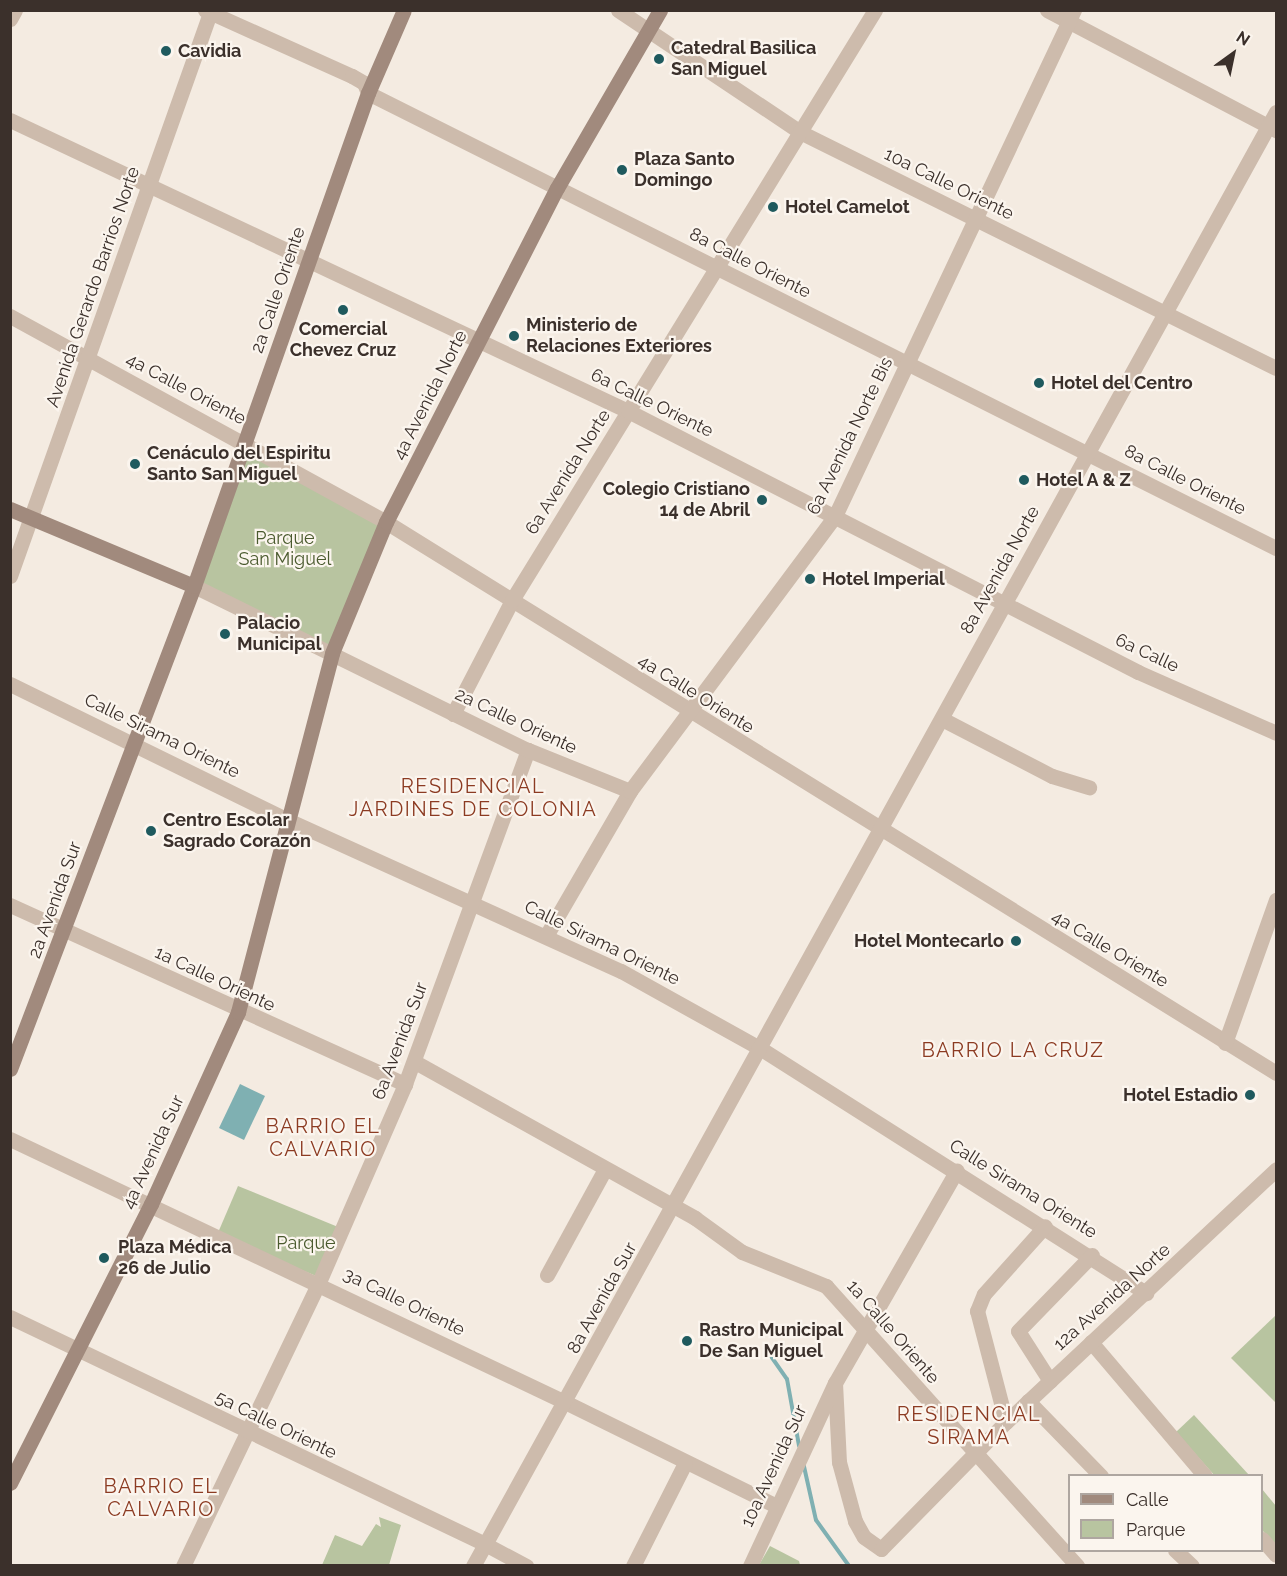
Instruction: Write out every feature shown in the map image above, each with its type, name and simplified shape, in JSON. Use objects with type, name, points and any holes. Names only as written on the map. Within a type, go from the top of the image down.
[{"type":"main road","name":"2a Calle Oriente","points":[[132,743],[194,585],[368,93],[404,10]]},
{"type":"main road","name":"4a Avenida Norte","points":[[290,821],[332,653],[386,522],[557,188],[660,10]]},
{"type":"main road","name":"2a Calle Oriente","points":[[10,509],[194,585]]},
{"type":"main road","name":"2a Avenida Sur","points":[[10,1069],[65,931],[132,743]]},
{"type":"main road","name":"4a Avenida Sur","points":[[10,1483],[76,1348],[151,1204],[238,1012],[290,821]]},
{"type":"street","points":[[10,20],[15,10]]},
{"type":"street","name":"10a Calle Oriente","points":[[618,10],[802,133],[1276,368]]},
{"type":"street","name":"6a Avenida Norte","points":[[453,714],[512,600],[802,133],[875,10]]},
{"type":"street","points":[[1047,10],[1071,16],[1272,128]]},
{"type":"street","name":"8a Calle Oriente","points":[[208,11],[351,76],[364,83],[368,93],[1276,548]]},
{"type":"street","name":"Avenida Gerardo Barrios Norte","points":[[10,576],[90,359],[208,11]]},
{"type":"street","name":"6a Avenida Norte Bis","points":[[546,936],[630,791],[685,712],[835,516],[907,364],[979,221],[1071,16]]},
{"type":"street","name":"8a Avenida Norte","points":[[763,1050],[1163,310],[1272,128],[1276,112]]},
{"type":"street","name":"6a Calle Oriente","points":[[10,120],[308,265],[628,411],[1005,602]]},
{"type":"street","name":"4a Calle Oriente","points":[[10,316],[245,442],[386,522],[685,712],[1276,1073]]},
{"type":"street","name":"2a Calle Oriente","points":[[194,585],[528,750],[630,791]]},
{"type":"street","name":"6a Calle","points":[[1005,602],[1138,672],[1276,733]]},
{"type":"street","name":"Calle Sirama Oriente","points":[[10,684],[290,821],[621,970],[763,1050],[1092,1255],[1146,1293]]},
{"type":"street","points":[[942,719],[1052,776],[1089,787]]},
{"type":"street","name":"6a Avenida Sur","points":[[183,1566],[319,1282],[415,1062],[528,750]]},
{"type":"street","points":[[1225,1042],[1276,900]]},
{"type":"street","name":"1a Calle Oriente","points":[[10,905],[238,1012],[405,1084]]},
{"type":"street","name":"8a Avenida Sur","points":[[473,1566],[763,1050]]},
{"type":"street","name":"1a Calle Oriente","points":[[415,1062],[604,1170],[674,1209],[695,1218],[742,1252],[822,1283],[1077,1566]]},
{"type":"street","name":"3a Calle Oriente","points":[[10,1138],[319,1282],[776,1506]]},
{"type":"street","name":"12a Avenida Norte","points":[[835,1383],[838,1462],[855,1521],[875,1548],[886,1547],[1006,1422],[1276,1169]]},
{"type":"street","points":[[547,1275],[604,1170]]},
{"type":"street","name":"10a Avenida Sur","points":[[750,1566],[835,1383],[957,1170]]},
{"type":"street","points":[[1006,1422],[977,1311],[984,1294],[1045,1226]]},
{"type":"street","points":[[1050,1381],[1018,1331],[1092,1255]]},
{"type":"street","name":"5a Calle Oriente","points":[[10,1317],[246,1434],[485,1544],[526,1566]]},
{"type":"street","points":[[1091,1342],[1203,1474]]},
{"type":"street","points":[[1028,1401],[1099,1474]]},
{"type":"street","points":[[633,1566],[685,1463]]},
{"type":"street","points":[[1263,1540],[1276,1555]]},
{"type":"street","points":[[1176,1552],[1192,1566]]},
{"type":"green space","name":"Parque San Miguel","points":[[245,442],[386,522],[332,653],[194,586]]},
{"type":"green space","name":"Parque","points":[[238,1186],[343,1229],[321,1278],[217,1235]]},
{"type":"green space","points":[[1276,1315],[1276,1403],[1231,1358]]},
{"type":"green space","points":[[1194,1415],[1248,1474],[1213,1474],[1176,1432]]},
{"type":"green space","points":[[1263,1490],[1276,1506],[1276,1546],[1263,1531]]},
{"type":"green space","points":[[379,1517],[401,1525],[389,1565],[322,1565],[335,1535],[362,1546],[376,1524],[381,1527]]},
{"type":"green space","points":[[770,1546],[799,1561],[800,1565],[759,1565]]},
{"type":"water","points":[[240,1084],[265,1096],[244,1140],[219,1128]]},
{"type":"waterway","points":[[768,1352],[787,1379],[799,1446]]},
{"type":"waterway","points":[[803,1462],[816,1520],[849,1566]]},
{"type":"place","name":"Cavidia","points":[[166,51]]},
{"type":"place","name":"Catedral Basilica San Miguel","points":[[659,59]]},
{"type":"place","name":"Plaza Santo Domingo","points":[[622,170]]},
{"type":"place","name":"Hotel Camelot","points":[[773,207]]},
{"type":"place","name":"Comercial Chevez Cruz","points":[[343,310]]},
{"type":"place","name":"Ministerio de Relaciones Exteriores","points":[[514,336]]},
{"type":"place","name":"Hotel del Centro","points":[[1039,383]]},
{"type":"place","name":"Cenáculo del Espiritu Santo San Miguel","points":[[135,464]]},
{"type":"place","name":"Hotel A & Z","points":[[1024,480]]},
{"type":"place","name":"Colegio Cristiano 14 de Abril","points":[[762,500]]},
{"type":"place","name":"Hotel Imperial","points":[[810,579]]},
{"type":"place","name":"Palacio Municipal","points":[[225,634]]},
{"type":"place","name":"Centro Escolar Sagrado Corazón","points":[[151,831]]},
{"type":"place","name":"Hotel Montecarlo","points":[[1016,941]]},
{"type":"place","name":"Hotel Estadio","points":[[1250,1095]]},
{"type":"place","name":"Plaza Médica 26 de Julio","points":[[104,1258]]},
{"type":"place","name":"Rastro Municipal De San Miguel","points":[[687,1341]]},
{"type":"district","name":"RESIDENCIAL JARDINES DE COLONIA","points":[[473,798]]},
{"type":"district","name":"BARRIO LA CRUZ","points":[[1013,1050]]},
{"type":"district","name":"BARRIO EL CALVARIO","points":[[323,1138]]},
{"type":"district","name":"RESIDENCIAL SIRAMA","points":[[969,1426]]},
{"type":"district","name":"BARRIO EL CALVARIO","points":[[161,1498]]}]
